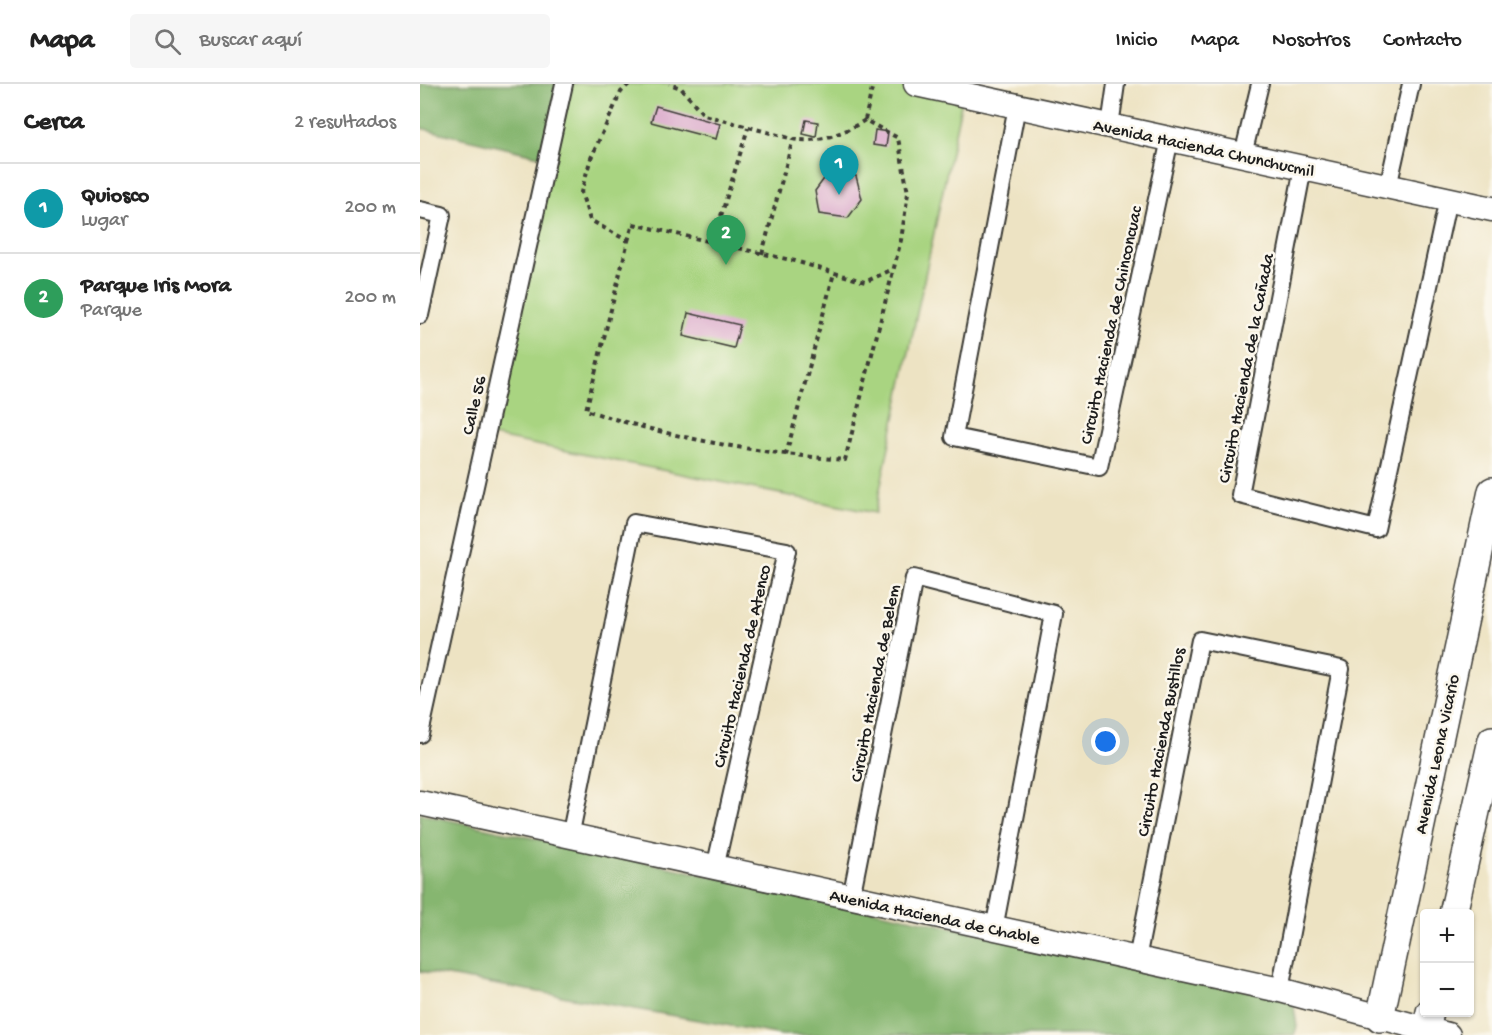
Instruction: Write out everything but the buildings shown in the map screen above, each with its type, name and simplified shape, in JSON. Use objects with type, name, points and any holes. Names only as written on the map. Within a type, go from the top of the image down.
[{"type":"main road","name":"Avenida Leona Vicario","points":[[1378,1026],[1492,491]]},
{"type":"main road","points":[[1454,909],[1492,740]]},
{"type":"street","name":"Calle 56","points":[[420,734],[564,84]]},
{"type":"street","name":"Avenida Hacienda Chunchucmil","points":[[916,84],[955,88],[1017,106],[1492,209]]},
{"type":"street","points":[[1110,126],[1116,84]]},
{"type":"street","points":[[1243,155],[1260,84]]},
{"type":"street","points":[[1388,187],[1411,84]]},
{"type":"street","name":"Circuito Hacienda de Chinconcuac","points":[[1017,106],[954,437],[1099,466],[1170,139]]},
{"type":"street","name":"Circuito Hacienda de la Cañada","points":[[1303,168],[1240,495],[1376,529],[1448,200]]},
{"type":"street","points":[[420,210],[442,214],[420,315]]},
{"type":"street","name":"Circuito Hacienda de Atenco","points":[[570,837],[634,522],[787,551],[715,868]]},
{"type":"street","name":"Circuito Hacienda de Belem","points":[[851,898],[914,578],[1054,614],[994,929]]},
{"type":"street","name":"Circuito Hacienda Bustillos","points":[[1137,959],[1200,640],[1341,669],[1280,990]]},
{"type":"street","name":"Avenida Hacienda de Chable","points":[[420,803],[1280,990],[1378,1026],[1432,1028]]},
{"type":"path","points":[[628,84],[621,92],[591,158],[581,192],[590,220],[628,241]]},
{"type":"path","points":[[669,84],[681,88],[704,115],[801,141],[837,134],[865,120]]},
{"type":"path","points":[[865,120],[873,84]]},
{"type":"path","points":[[865,120],[898,138],[908,193],[894,268],[845,460],[786,456],[628,424],[586,410],[633,224],[762,254],[865,282],[894,268]]},
{"type":"path","points":[[713,243],[748,128]]},
{"type":"path","points":[[762,254],[793,139]]},
{"type":"path","points":[[786,456],[834,273]]},
{"type":"green space","points":[[420,84],[564,84],[548,158],[420,128]]},
{"type":"green space","points":[[564,84],[914,84],[963,95],[875,513],[487,435]]},
{"type":"green space","points":[[420,814],[1293,1000],[1297,1027],[1294,1035],[782,1035],[420,971]]},
{"type":"place","name":"Quiosco","points":[[839,195]]},
{"type":"place","name":"Parque Iris Mora","points":[[726,265]]}]
